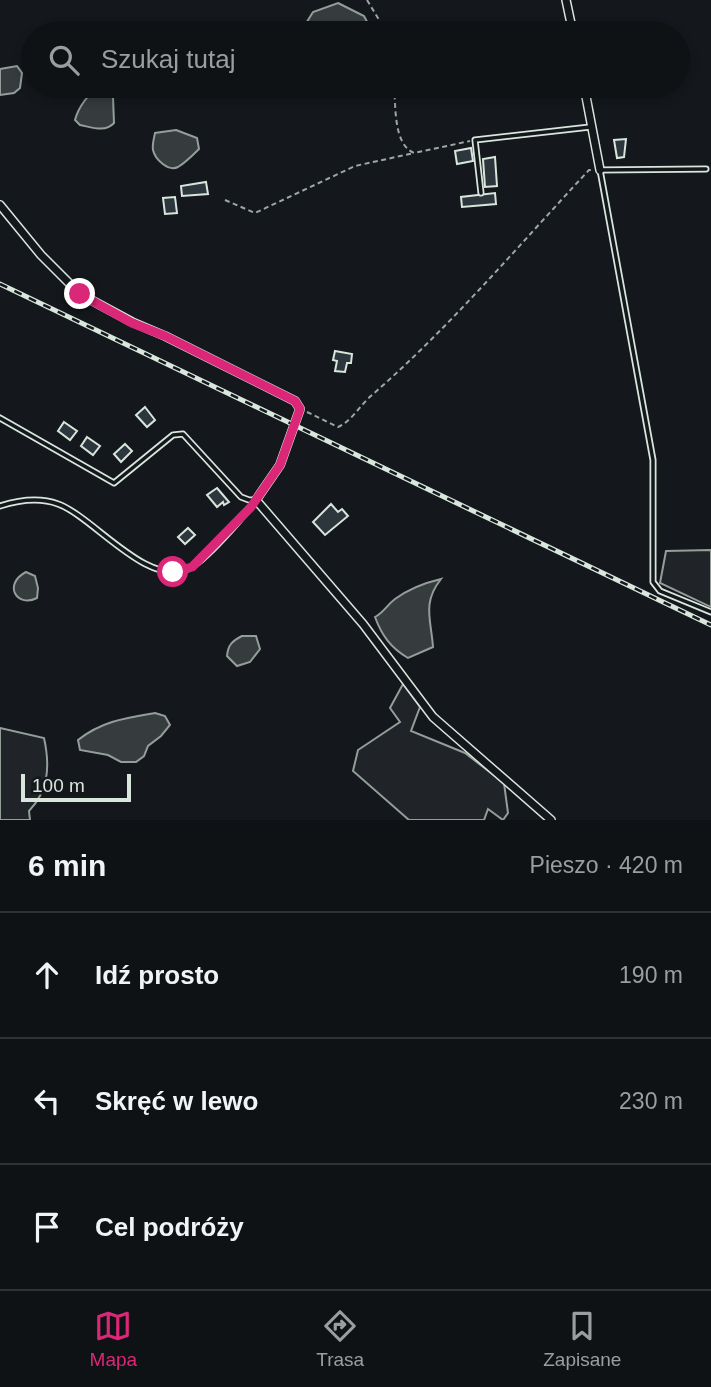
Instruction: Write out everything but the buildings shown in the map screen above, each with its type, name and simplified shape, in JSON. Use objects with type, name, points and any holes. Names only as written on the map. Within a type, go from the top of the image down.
[{"type":"street","points":[[566,0],[570,21]]},
{"type":"street","points":[[586,98],[600,170]]},
{"type":"street","points":[[0,205],[41,255],[80,294],[132,323],[165,336],[295,401],[300,409],[280,465],[256,500],[363,624],[433,717],[551,820]]},
{"type":"lane","points":[[481,192],[475,140],[592,127]]},
{"type":"lane","points":[[706,169],[600,170],[653,460],[653,582],[660,591],[711,612]]},
{"type":"lane","points":[[0,418],[114,482],[173,435],[183,434],[241,497],[256,500]]},
{"type":"lane","points":[[0,506],[39,499],[60,504],[129,553],[156,568],[173,572],[192,567],[256,500]]},
{"type":"path","points":[[367,0],[380,21]]},
{"type":"path","points":[[395,98],[400,141],[406,149],[414,153]]},
{"type":"path","points":[[225,200],[255,213],[355,166],[475,140]]},
{"type":"path","points":[[300,409],[338,427],[347,423],[363,403],[404,367],[589,170],[600,170]]},
{"type":"shaded area","points":[[338,3],[364,16],[367,21],[307,21],[313,12]]},
{"type":"shaded area","points":[[17,66],[21,72],[20,88],[14,93],[0,95],[0,69]]},
{"type":"shaded area","points":[[87,98],[113,98],[114,123],[102,129],[80,125],[75,120]]},
{"type":"shaded area","points":[[176,130],[197,138],[199,149],[181,165],[170,168],[156,157],[153,142],[155,133]]},
{"type":"shaded area","points":[[711,550],[711,607],[660,583],[666,551]]},
{"type":"shaded area","points":[[26,572],[35,576],[38,588],[37,598],[30,600],[18,597],[14,588],[19,577]]},
{"type":"shaded area","points":[[441,579],[431,596],[430,604],[433,647],[408,658],[388,641],[375,617],[406,592]]},
{"type":"shaded area","points":[[242,636],[256,636],[260,649],[250,662],[237,666],[227,656],[231,644]]},
{"type":"shaded area","points":[[403,684],[420,707],[411,731],[465,753],[504,783],[508,813],[503,820],[488,809],[484,820],[409,820],[353,771],[358,750],[400,722],[390,708]]},
{"type":"shaded area","points":[[155,713],[165,716],[170,725],[136,762],[121,762],[108,755],[80,750],[78,740],[96,728]]},
{"type":"shaded area","points":[[0,728],[44,738],[46,777],[41,795],[29,811],[30,820],[0,820]]},
{"type":"railway","points":[[0,284],[711,625]]},
{"type":"route","points":[[80,294],[132,323],[165,336],[295,401],[300,409],[280,465],[251,507],[192,567],[173,572]]}]
